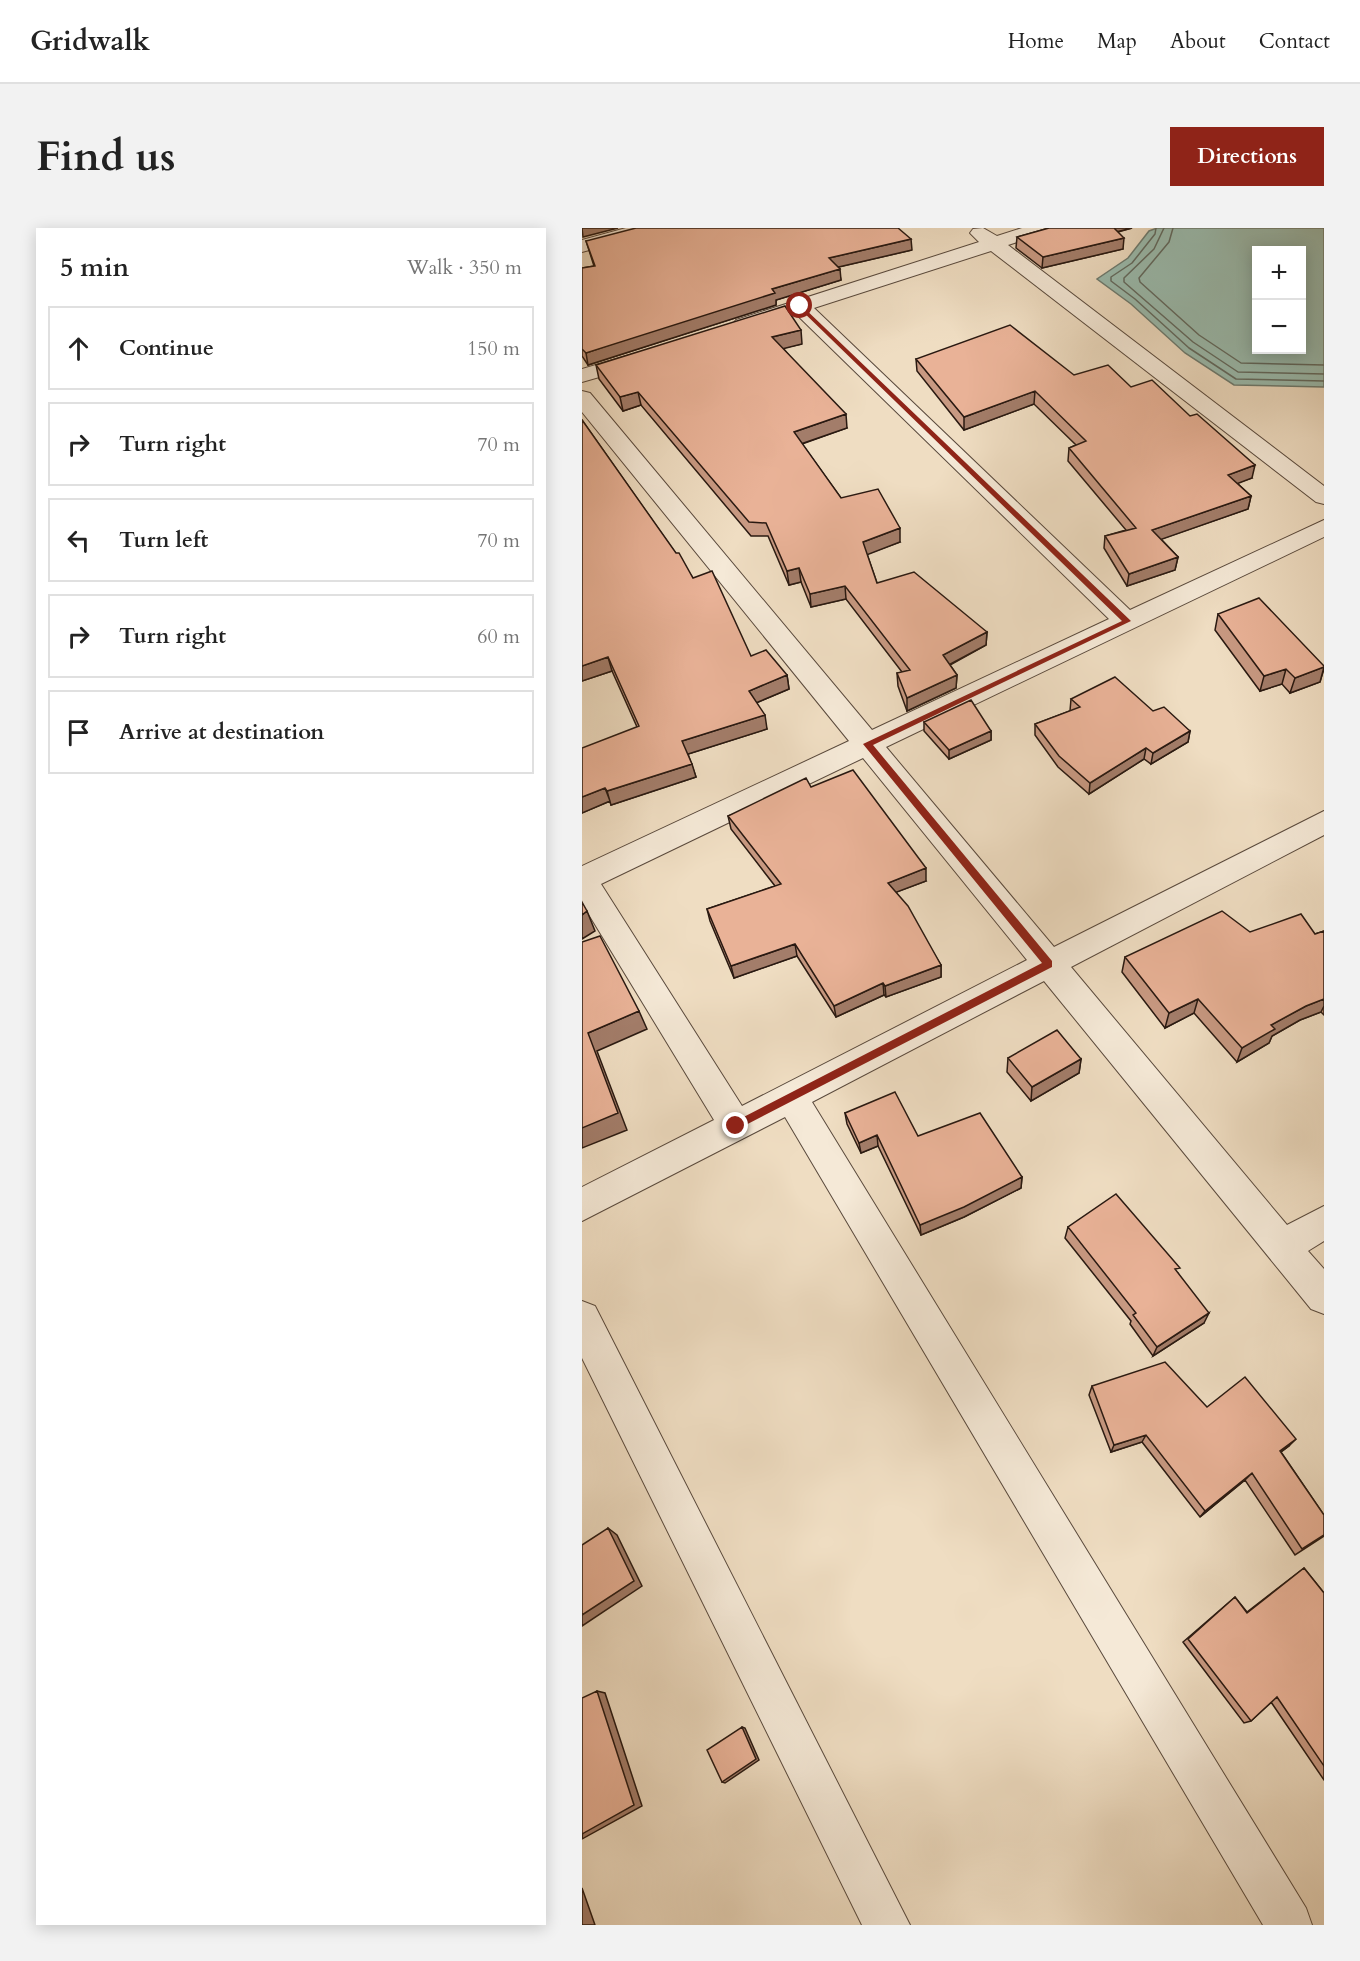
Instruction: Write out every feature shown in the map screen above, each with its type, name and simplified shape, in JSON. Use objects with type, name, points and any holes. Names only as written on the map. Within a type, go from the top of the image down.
[{"type":"street","points":[[582,246],[648,228]]},
{"type":"street","points":[[974,228],[1324,497]]},
{"type":"street","points":[[723,331],[1042,228]]},
{"type":"street","points":[[800,306],[1127,621]]},
{"type":"street","points":[[582,376],[658,352]]},
{"type":"street","points":[[582,398],[1324,1298]]},
{"type":"street","points":[[736,1126],[582,879],[1324,528]]},
{"type":"street","points":[[582,1205],[1324,822]]},
{"type":"street","points":[[791,1097],[1289,1925]]},
{"type":"street","points":[[1282,1247],[1324,1222]]},
{"type":"street","points":[[582,1319],[887,1925]]},
{"type":"water","points":[[1157,228],[1324,228],[1324,387],[1234,385],[1185,353],[1131,304],[1097,279],[1128,258],[1149,231]]},
{"type":"building","points":[[636,228],[898,228],[911,239],[829,258],[840,269],[772,289],[775,293],[586,353],[582,349],[582,268],[595,266],[586,241]]},
{"type":"building","points":[[1049,228],[1114,228],[1124,238],[1043,257],[1017,237]]},
{"type":"building","points":[[785,306],[801,330],[772,337],[846,414],[794,432],[841,498],[878,489],[900,528],[863,542],[877,583],[914,572],[987,632],[943,655],[957,675],[907,698],[897,673],[910,670],[845,586],[810,594],[799,568],[787,571],[766,523],[749,522],[638,392],[620,397],[596,365]]},
{"type":"building","points":[[1010,325],[1074,375],[1108,365],[1131,387],[1152,380],[1190,416],[1197,414],[1255,465],[1228,475],[1251,496],[1152,530],[1178,557],[1129,574],[1105,536],[1136,528],[1069,448],[1086,441],[1035,391],[964,417],[916,359]]},
{"type":"building","points":[[582,420],[676,553],[679,553],[693,578],[712,571],[751,656],[766,650],[787,675],[749,691],[765,715],[682,741],[692,764],[607,791],[605,788],[582,797],[582,748],[639,726],[608,657],[582,666]]},
{"type":"building","points":[[1259,598],[1324,667],[1295,678],[1286,669],[1264,676],[1218,614]]},
{"type":"building","points":[[1115,677],[1153,711],[1164,707],[1190,731],[1153,753],[1146,748],[1090,783],[1059,756],[1035,724],[1080,707],[1071,699]]},
{"type":"building","points":[[971,700],[991,731],[949,750],[924,722]]},
{"type":"building","points":[[853,770],[926,868],[888,883],[908,906],[941,965],[885,986],[883,983],[834,1006],[795,944],[731,966],[707,909],[781,884],[728,816],[806,778],[811,787]]},
{"type":"building","points":[[582,902],[587,911],[582,915]]},
{"type":"building","points":[[1222,911],[1250,932],[1301,914],[1315,934],[1324,931],[1324,999],[1271,1025],[1275,1029],[1242,1048],[1198,999],[1169,1013],[1125,957]]},
{"type":"building","points":[[600,936],[639,1011],[588,1033],[618,1113],[582,1128],[582,942]]},
{"type":"building","points":[[1057,1030],[1081,1059],[1032,1087],[1008,1058]]},
{"type":"building","points":[[895,1092],[918,1136],[980,1113],[1022,1177],[964,1207],[920,1225],[877,1135],[859,1143],[845,1113]]},
{"type":"building","points":[[1116,1194],[1180,1268],[1175,1269],[1209,1313],[1157,1347],[1133,1315],[1136,1313],[1068,1227]]},
{"type":"building","points":[[1165,1362],[1207,1407],[1245,1377],[1296,1439],[1280,1451],[1324,1515],[1324,1535],[1302,1549],[1252,1473],[1205,1511],[1146,1435],[1114,1445],[1092,1386]]},
{"type":"building","points":[[608,1528],[634,1581],[582,1615],[582,1545]]},
{"type":"building","points":[[1304,1568],[1324,1593],[1324,1766],[1277,1697],[1251,1721],[1188,1639],[1235,1597],[1247,1613]]},
{"type":"building","points":[[597,1691],[634,1805],[582,1834],[582,1698]]},
{"type":"building","points":[[742,1727],[756,1759],[722,1782],[707,1750]]},
{"type":"route","points":[[736,1126],[1048,964],[867,744],[1127,621],[800,306]]}]
